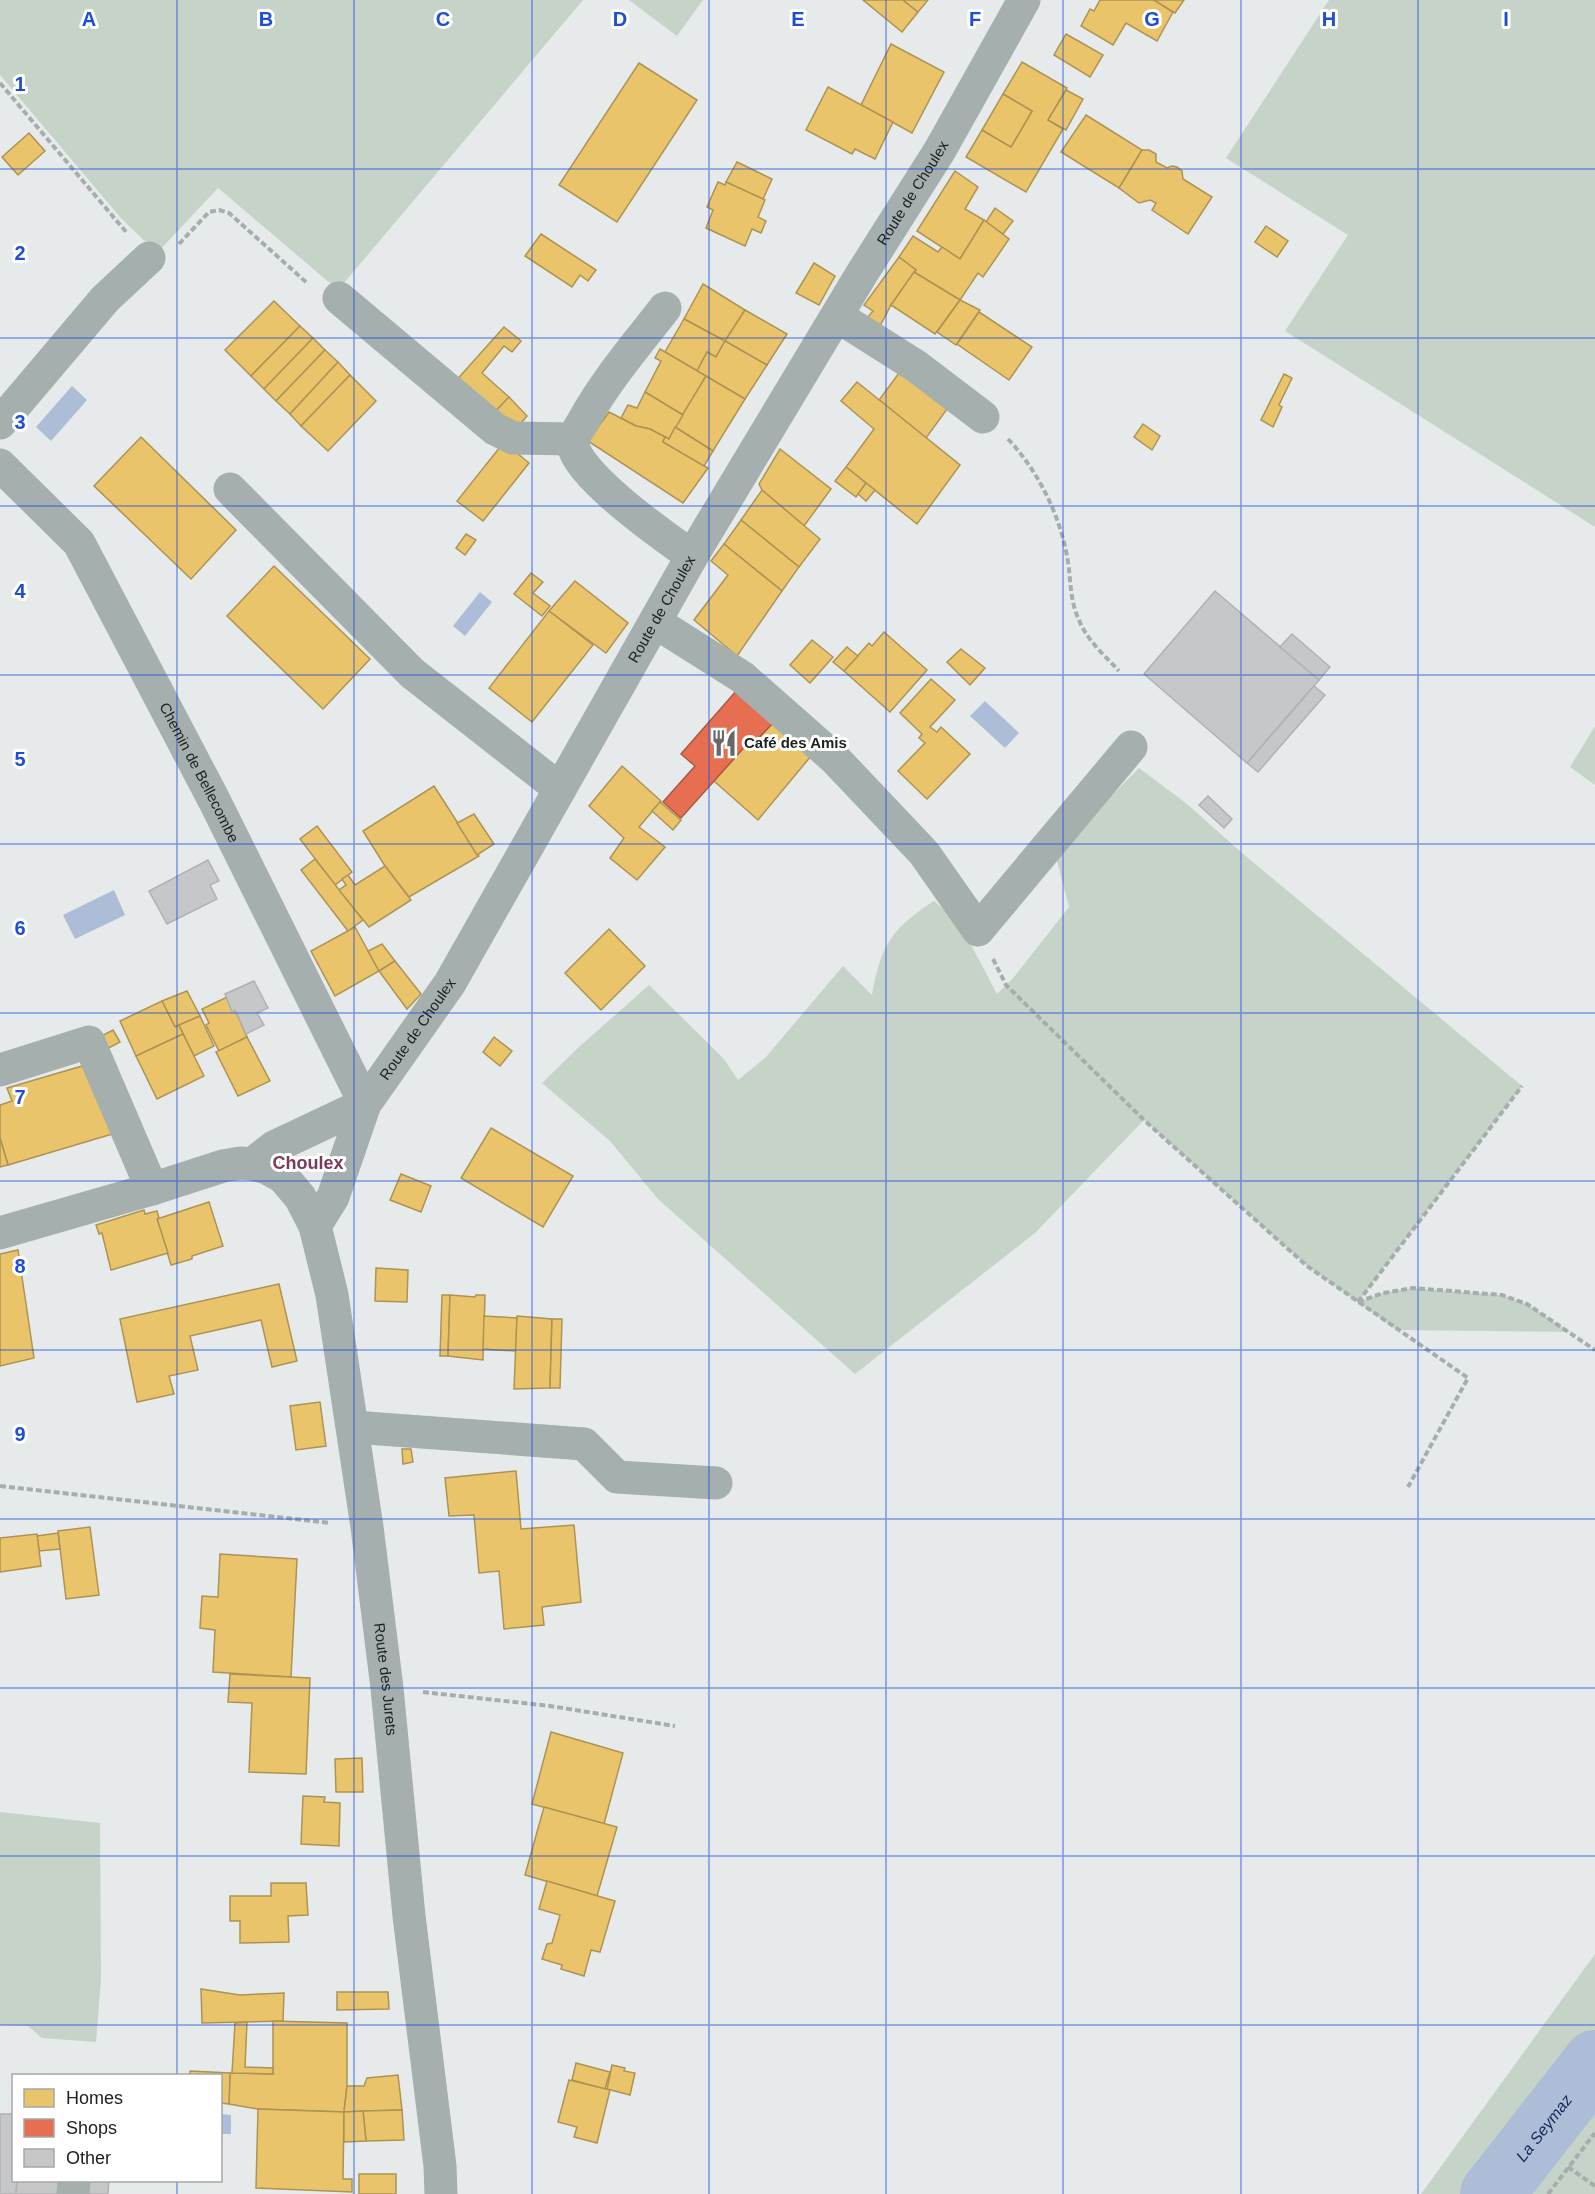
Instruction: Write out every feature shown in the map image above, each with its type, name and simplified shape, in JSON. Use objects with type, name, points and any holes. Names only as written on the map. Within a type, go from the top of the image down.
[{"type":"street","name":"Route de Choulex","points":[[315,1226],[333,1197],[365,1104],[450,983],[692,556],[940,150],[1024,0]]},
{"type":"street","points":[[0,423],[105,299],[148,258]]},
{"type":"street","points":[[339,297],[495,429],[513,438],[573,439]]},
{"type":"street","points":[[665,308],[594,402],[573,439],[574,450],[598,482],[642,522],[692,556]]},
{"type":"street","points":[[837,316],[916,366],[983,417]]},
{"type":"street","name":"Chemin de Bellecombe","points":[[0,465],[79,543],[214,800],[365,1104]]},
{"type":"street","points":[[230,489],[412,673],[560,789]]},
{"type":"street","points":[[655,622],[742,677],[834,758],[924,853],[978,930],[1131,747]]},
{"type":"street","points":[[0,1070],[89,1042],[152,1190]]},
{"type":"street","points":[[0,1233],[152,1190],[223,1166],[240,1163],[252,1164],[274,1147],[365,1104]]},
{"type":"street","name":"Route des Jurets","points":[[252,1164],[267,1168],[283,1177],[300,1197],[315,1226],[332,1295],[367,1527],[387,1688],[409,1916],[440,2166],[441,2194]]},
{"type":"street","points":[[353,1427],[584,1444],[618,1477],[716,1483]]},
{"type":"path","points":[[0,83],[157,267],[210,212],[219,210],[229,213],[333,306],[339,297]]},
{"type":"path","points":[[983,417],[1018,450],[1051,504],[1060,525],[1068,562],[1072,600],[1079,623],[1119,671]]},
{"type":"path","points":[[978,930],[1006,985],[1161,1135],[1307,1266],[1468,1378],[1408,1487]]},
{"type":"path","points":[[1358,1302],[1522,1086]]},
{"type":"path","points":[[1358,1302],[1383,1293],[1413,1288],[1502,1295],[1527,1304],[1595,1350]]},
{"type":"path","points":[[0,1486],[367,1527]]},
{"type":"path","points":[[387,1688],[550,1706],[675,1726]]},
{"type":"path","points":[[1548,2194],[1595,2133]]},
{"type":"path","points":[[1568,2167],[1595,2186]]},
{"type":"shaded area","points":[[0,0],[583,0],[338,290],[218,188],[157,253],[120,217],[0,75]]},
{"type":"shaded area","points":[[629,0],[703,0],[677,36]]},
{"type":"shaded area","points":[[1329,0],[1595,0],[1595,527],[1285,331],[1348,235],[1226,158]]},
{"type":"shaded area","points":[[1595,726],[1595,785],[1570,767]]},
{"type":"shaded area","points":[[1139,768],[1187,804],[1242,853],[1522,1086],[1358,1302],[1383,1293],[1413,1288],[1502,1295],[1527,1304],[1570,1332],[1397,1330],[1307,1266],[1144,1120],[1035,1233],[855,1374],[658,1199],[610,1141],[542,1083],[649,985],[724,1059],[738,1080],[766,1057],[843,966],[872,995],[879,963],[890,940],[907,920],[934,901],[960,924],[997,994],[1014,977],[1069,907],[1055,853]]},
{"type":"shaded area","points":[[0,1812],[100,1823],[101,1979],[96,2042],[42,2038],[28,2026],[0,2025]]},
{"type":"shaded area","points":[[1595,1954],[1595,2194],[1421,2194]]},
{"type":"water","points":[[72,386],[87,400],[51,441],[36,427]]},
{"type":"water","points":[[480,592],[492,602],[465,636],[453,626]]},
{"type":"water","points":[[985,701],[1019,733],[1005,748],[970,716]]},
{"type":"water","points":[[114,890],[125,915],[75,939],[63,915]]},
{"type":"water","points":[[222,2114],[231,2115],[231,2134],[222,2134]]},
{"type":"building: Homes","points":[[863,0],[903,0],[918,12],[902,32]]},
{"type":"building: Homes","points":[[903,0],[928,0],[918,12]]},
{"type":"building: Homes","points":[[1100,0],[1154,0],[1173,12],[1157,41],[1126,23],[1113,45],[1081,26],[1090,9],[1094,11]]},
{"type":"building: Homes","points":[[1154,0],[1184,0],[1175,13]]},
{"type":"building: Homes","points":[[1066,34],[1103,55],[1090,77],[1054,55]]},
{"type":"building: Homes","points":[[891,44],[944,72],[912,133],[861,105]]},
{"type":"building: Homes","points":[[1022,62],[1067,88],[1048,120],[1063,129],[1026,192],[966,157],[982,130],[1011,147],[1032,111],[1003,94]]},
{"type":"building: Homes","points":[[639,63],[697,100],[617,222],[559,185]]},
{"type":"building: Homes","points":[[828,87],[893,122],[875,159],[855,149],[852,154],[806,130]]},
{"type":"building: Homes","points":[[1066,90],[1083,99],[1066,130],[1048,120]]},
{"type":"building: Homes","points":[[1003,94],[1032,111],[1011,147],[982,130]]},
{"type":"building: Homes","points":[[1086,115],[1142,150],[1119,188],[1061,152]]},
{"type":"building: Homes","points":[[29,133],[45,151],[18,175],[2,157]]},
{"type":"building: Homes","points":[[1142,150],[1149,150],[1156,154],[1156,162],[1167,168],[1177,167],[1182,171],[1183,179],[1212,197],[1188,234],[1152,210],[1156,203],[1150,200],[1139,203],[1119,188]]},
{"type":"building: Homes","points":[[737,162],[772,179],[763,199],[726,182]]},
{"type":"building: Homes","points":[[955,171],[978,187],[965,209],[984,220],[960,259],[917,231]]},
{"type":"building: Homes","points":[[718,182],[725,185],[726,182],[765,200],[758,217],[766,221],[761,233],[752,229],[745,246],[706,228],[713,210],[707,207]]},
{"type":"building: Homes","points":[[995,208],[1013,221],[1003,234],[986,222]]},
{"type":"building: Homes","points":[[984,220],[1009,239],[983,277],[978,273],[960,300],[914,272],[916,270],[899,257],[913,236],[938,252],[942,247],[960,259]]},
{"type":"building: Homes","points":[[1266,226],[1288,241],[1277,257],[1255,242]]},
{"type":"building: Homes","points":[[541,234],[596,270],[588,281],[580,275],[572,287],[525,256]]},
{"type":"building: Homes","points":[[899,257],[916,270],[891,305],[880,326],[867,318],[873,311],[864,305]]},
{"type":"building: Homes","points":[[814,263],[835,276],[819,305],[796,293]]},
{"type":"building: Homes","points":[[914,272],[960,300],[935,334],[891,305]]},
{"type":"building: Homes","points":[[703,284],[745,310],[725,341],[684,319]]},
{"type":"building: Homes","points":[[960,300],[980,310],[956,345],[937,332]]},
{"type":"building: Homes","points":[[274,301],[300,326],[251,376],[225,350]]},
{"type":"building: Homes","points":[[745,310],[787,334],[767,365],[725,341]]},
{"type":"building: Homes","points":[[979,312],[1032,347],[1009,380],[957,344]]},
{"type":"building: Homes","points":[[684,319],[725,341],[716,357],[707,352],[697,371],[665,352]]},
{"type":"building: Homes","points":[[300,326],[313,338],[264,389],[251,376]]},
{"type":"building: Homes","points":[[504,327],[521,341],[512,352],[504,346],[482,373],[509,397],[492,415],[454,383]]},
{"type":"building: Homes","points":[[313,338],[325,350],[276,401],[264,389]]},
{"type":"building: Homes","points":[[725,341],[767,365],[745,399],[697,371],[707,352],[716,357]]},
{"type":"building: Homes","points":[[660,349],[706,376],[683,415],[645,392],[661,361],[655,358]]},
{"type":"building: Homes","points":[[325,350],[338,362],[290,414],[276,401]]},
{"type":"building: Homes","points":[[338,362],[350,375],[301,426],[290,414]]},
{"type":"building: Homes","points":[[902,369],[950,405],[926,438],[879,400]]},
{"type":"building: Homes","points":[[1284,374],[1292,378],[1279,405],[1282,407],[1273,427],[1261,420]]},
{"type":"building: Homes","points":[[350,375],[376,401],[328,451],[301,426]]},
{"type":"building: Homes","points":[[706,376],[745,399],[713,451],[675,427]]},
{"type":"building: Homes","points":[[857,382],[960,465],[917,524],[846,467],[874,429],[841,401]]},
{"type":"building: Homes","points":[[645,392],[683,415],[669,439],[621,418],[628,405],[637,408]]},
{"type":"building: Homes","points":[[509,397],[527,416],[516,429],[492,415]]},
{"type":"building: Homes","points":[[609,412],[665,437],[663,442],[708,468],[683,503],[588,441]]},
{"type":"building: Homes","points":[[1143,424],[1160,436],[1152,450],[1134,437]]},
{"type":"building: Homes","points":[[675,427],[713,451],[704,466],[663,442],[665,437],[669,439]]},
{"type":"building: Homes","points":[[141,437],[236,530],[191,579],[94,486]]},
{"type":"building: Homes","points":[[504,442],[529,463],[483,521],[457,501]]},
{"type":"building: Homes","points":[[780,449],[831,489],[804,526],[762,490],[759,484]]},
{"type":"building: Homes","points":[[846,467],[866,483],[856,497],[835,481]]},
{"type":"building: Homes","points":[[866,483],[875,490],[866,501],[858,494]]},
{"type":"building: Homes","points":[[762,490],[820,539],[799,567],[741,520]]},
{"type":"building: Homes","points":[[741,520],[799,567],[782,591],[724,544]]},
{"type":"building: Homes","points":[[466,534],[476,540],[465,555],[456,548]]},
{"type":"building: Homes","points":[[724,544],[782,591],[737,656],[694,620],[728,575],[711,561]]},
{"type":"building: Homes","points":[[274,566],[370,659],[323,709],[227,616]]},
{"type":"building: Homes","points":[[531,573],[543,582],[533,593],[550,606],[542,616],[514,594]]},
{"type":"building: Homes","points":[[575,581],[628,623],[606,653],[549,611]]},
{"type":"building: Homes","points":[[549,611],[593,645],[532,722],[489,688]]},
{"type":"building: Homes","points":[[884,632],[927,670],[890,712],[844,671],[869,643],[872,646]]},
{"type":"building: Homes","points":[[812,640],[833,657],[810,683],[790,665]]},
{"type":"building: Homes","points":[[847,647],[858,656],[844,671],[833,662]]},
{"type":"building: Homes","points":[[961,649],[985,668],[970,685],[947,662]]},
{"type":"building: Homes","points":[[931,679],[955,700],[930,727],[937,732],[941,727],[970,754],[927,799],[898,771],[925,743],[919,738],[922,734],[900,713]]},
{"type":"building: Homes","points":[[774,722],[811,756],[758,820],[714,781],[748,743],[751,746]]},
{"type":"building: Homes","points":[[622,766],[661,801],[639,827],[665,847],[637,880],[610,858],[624,838],[589,806]]},
{"type":"building: Homes","points":[[434,786],[479,856],[409,897],[385,866],[363,831]]},
{"type":"building: Homes","points":[[660,802],[681,820],[673,830],[652,811]]},
{"type":"building: Homes","points":[[474,814],[494,844],[477,855],[457,823]]},
{"type":"building: Homes","points":[[317,826],[352,872],[335,885],[300,839]]},
{"type":"building: Homes","points":[[315,859],[363,920],[348,931],[301,870]]},
{"type":"building: Homes","points":[[385,866],[411,900],[369,927],[339,890],[346,885],[342,879],[348,875],[355,885]]},
{"type":"building: Homes","points":[[355,927],[379,971],[335,996],[311,951]]},
{"type":"building: Homes","points":[[609,929],[645,966],[601,1010],[565,973]]},
{"type":"building: Homes","points":[[382,944],[395,961],[379,971],[368,951]]},
{"type":"building: Homes","points":[[395,961],[421,994],[407,1009],[379,971]]},
{"type":"building: Homes","points":[[187,991],[200,1016],[175,1027],[162,1001]]},
{"type":"building: Homes","points":[[227,997],[232,1012],[235,1010],[247,1037],[219,1051],[206,1025],[209,1023],[202,1009]]},
{"type":"building: Homes","points":[[162,1001],[175,1027],[179,1025],[183,1034],[136,1056],[120,1021]]},
{"type":"building: Homes","points":[[200,1016],[214,1046],[194,1056],[179,1025]]},
{"type":"building: Homes","points":[[113,1030],[120,1042],[105,1050],[99,1037]]},
{"type":"building: Homes","points":[[183,1034],[204,1076],[157,1099],[136,1056]]},
{"type":"building: Homes","points":[[247,1037],[270,1081],[238,1096],[216,1052]]},
{"type":"building: Homes","points":[[494,1037],[512,1051],[500,1066],[483,1052]]},
{"type":"building: Homes","points":[[89,1064],[119,1132],[8,1165],[0,1138],[0,1105],[12,1101],[7,1088]]},
{"type":"building: Homes","points":[[491,1128],[573,1176],[543,1227],[461,1178]]},
{"type":"building: Homes","points":[[0,1138],[8,1165],[0,1167]]},
{"type":"building: Homes","points":[[401,1174],[431,1186],[421,1212],[390,1200]]},
{"type":"building: Homes","points":[[209,1202],[223,1246],[171,1265],[157,1219]]},
{"type":"building: Homes","points":[[144,1210],[145,1214],[157,1211],[159,1218],[157,1219],[168,1253],[111,1270],[102,1233],[99,1234],[96,1225]]},
{"type":"building: Homes","points":[[18,1250],[34,1358],[0,1366],[0,1254]]},
{"type":"building: Homes","points":[[376,1268],[408,1270],[407,1302],[375,1301]]},
{"type":"building: Homes","points":[[279,1284],[297,1361],[272,1367],[261,1320],[190,1336],[198,1370],[169,1376],[174,1394],[137,1402],[120,1319]]},
{"type":"building: Homes","points":[[442,1295],[450,1295],[448,1356],[440,1356]]},
{"type":"building: Homes","points":[[450,1295],[475,1297],[485,1295],[483,1360],[448,1356]]},
{"type":"building: Homes","points":[[484,1316],[517,1318],[516,1351],[483,1349]]},
{"type":"building: Homes","points":[[517,1316],[552,1319],[550,1388],[514,1389]]},
{"type":"building: Homes","points":[[552,1319],[562,1319],[560,1388],[550,1388]]},
{"type":"building: Homes","points":[[320,1402],[326,1446],[296,1450],[290,1406]]},
{"type":"building: Homes","points":[[402,1449],[411,1449],[413,1462],[403,1464]]},
{"type":"building: Homes","points":[[516,1471],[521,1529],[574,1525],[581,1602],[542,1607],[544,1625],[504,1629],[499,1571],[479,1573],[474,1515],[449,1516],[445,1478]]},
{"type":"building: Homes","points":[[90,1527],[99,1595],[66,1599],[58,1531]]},
{"type":"building: Homes","points":[[58,1533],[60,1549],[39,1551],[37,1536]]},
{"type":"building: Homes","points":[[37,1534],[41,1566],[0,1572],[0,1538]]},
{"type":"building: Homes","points":[[220,1554],[297,1559],[291,1677],[213,1672],[215,1630],[200,1628],[202,1596],[218,1597]]},
{"type":"building: Homes","points":[[230,1674],[310,1678],[306,1774],[249,1772],[252,1703],[228,1702]]},
{"type":"building: Homes","points":[[551,1732],[623,1753],[604,1824],[532,1804]]},
{"type":"building: Homes","points":[[362,1758],[363,1792],[336,1792],[335,1759]]},
{"type":"building: Homes","points":[[303,1796],[325,1797],[324,1802],[340,1803],[339,1846],[301,1844]]},
{"type":"building: Homes","points":[[544,1807],[617,1827],[597,1896],[525,1875]]},
{"type":"building: Homes","points":[[547,1881],[615,1901],[600,1952],[591,1950],[584,1976],[561,1969],[562,1965],[542,1959],[547,1944],[552,1943],[560,1915],[539,1909]]},
{"type":"building: Homes","points":[[271,1883],[306,1883],[308,1915],[288,1916],[289,1942],[240,1943],[240,1921],[230,1921],[230,1896],[271,1896]]},
{"type":"building: Homes","points":[[201,1989],[240,1995],[284,1993],[283,2021],[202,2023]]},
{"type":"building: Homes","points":[[337,1992],[388,1992],[389,2009],[337,2010]]},
{"type":"building: Homes","points":[[273,2021],[347,2023],[347,2086],[344,2112],[258,2109],[229,2104],[230,2073],[273,2074]]},
{"type":"building: Homes","points":[[247,2022],[245,2067],[273,2068],[273,2074],[232,2073],[235,2023]]},
{"type":"building: Homes","points":[[576,2063],[610,2072],[605,2089],[572,2080]]},
{"type":"building: Homes","points":[[612,2065],[635,2073],[630,2095],[607,2089]]},
{"type":"building: Homes","points":[[190,2071],[230,2073],[229,2104],[222,2103],[222,2074],[190,2074]]},
{"type":"building: Homes","points":[[398,2075],[402,2110],[344,2112],[347,2086],[364,2086],[367,2078]]},
{"type":"building: Homes","points":[[569,2080],[610,2090],[597,2143],[574,2137],[577,2127],[558,2122]]},
{"type":"building: Homes","points":[[258,2109],[344,2112],[343,2179],[352,2179],[352,2192],[256,2188]]},
{"type":"building: Homes","points":[[402,2110],[404,2140],[366,2141],[363,2111]]},
{"type":"building: Homes","points":[[363,2111],[366,2141],[344,2142],[344,2112]]},
{"type":"building: Homes","points":[[359,2174],[396,2174],[396,2194],[359,2194]]},
{"type":"building: Shops","points":[[737,690],[774,722],[751,746],[748,743],[681,818],[663,802],[695,766],[681,754]]},
{"type":"building: Other","points":[[1215,591],[1319,680],[1247,763],[1144,674]]},
{"type":"building: Other","points":[[1292,634],[1330,667],[1319,680],[1280,647]]},
{"type":"building: Other","points":[[1314,686],[1325,695],[1258,772],[1247,763]]},
{"type":"building: Other","points":[[1208,796],[1232,819],[1224,828],[1199,805]]},
{"type":"building: Other","points":[[208,860],[219,881],[210,885],[217,899],[167,924],[149,891]]},
{"type":"building: Other","points":[[254,981],[268,1008],[257,1013],[264,1025],[246,1034],[235,1010],[232,1012],[225,994]]},
{"type":"building: Other","points":[[0,2114],[12,2114],[12,2182],[17,2182],[16,2194],[0,2194]]},
{"type":"building: Other","points":[[17,2182],[60,2182],[60,2194],[16,2194]]},
{"type":"building: Other","points":[[87,2182],[109,2182],[108,2194],[87,2194]]},
{"type":"waterway","name":"La Seymaz","points":[[1492,2194],[1595,2062]]},
{"type":"place","name":"Café des Amis","points":[[724,743]]},
{"type":"district","name":"Choulex","points":[[308,1163]]}]
